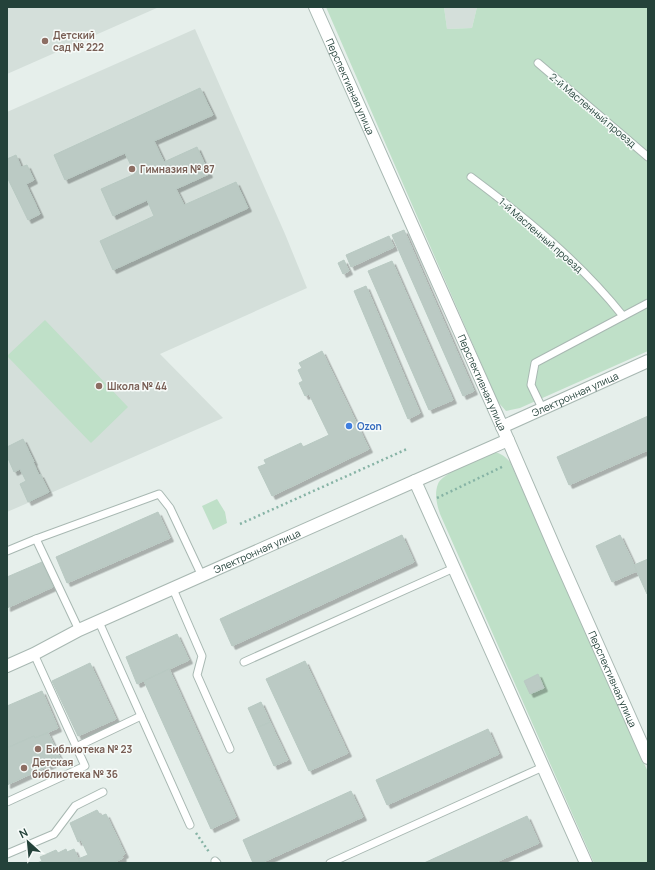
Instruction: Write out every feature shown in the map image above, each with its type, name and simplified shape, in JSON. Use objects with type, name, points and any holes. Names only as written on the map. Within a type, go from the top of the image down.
[{"type":"street","name":"Перспективная улица","points":[[315,7],[648,758]]},
{"type":"street","name":"Электронная улица","points":[[502,427],[648,360]]},
{"type":"street","name":"Электронная улица","points":[[7,666],[34,654],[79,630],[508,440]]},
{"type":"street","points":[[415,481],[586,863]]},
{"type":"lane","name":"2-й Масленный проезд","points":[[538,63],[648,157]]},
{"type":"lane","name":"1-й Масленный проезд","points":[[471,177],[512,207],[566,254],[605,294],[623,316]]},
{"type":"lane","points":[[542,408],[531,385],[535,363],[648,303]]},
{"type":"lane","points":[[7,551],[159,494],[170,508],[202,576]]},
{"type":"lane","points":[[36,539],[79,630]]},
{"type":"lane","points":[[244,662],[454,568]]},
{"type":"lane","points":[[173,589],[202,656],[197,675],[230,749]]},
{"type":"lane","points":[[99,622],[190,825]]},
{"type":"lane","points":[[7,802],[85,766],[34,654]]},
{"type":"lane","points":[[76,747],[141,716]]},
{"type":"lane","points":[[330,863],[543,767]]},
{"type":"lane","points":[[7,854],[54,834],[75,806],[103,792]]},
{"type":"path","points":[[240,524],[407,449]]},
{"type":"path","points":[[437,498],[504,466]]},
{"type":"path","points":[[190,825],[216,862]]},
{"type":"shaded area","name":"Детский сад № 222","points":[[7,7],[159,7],[7,74]]},
{"type":"shaded area","points":[[444,7],[477,7],[472,28],[447,29]]},
{"type":"shaded area","name":"Гимназия № 87","points":[[195,29],[285,234],[307,288],[160,354],[223,418],[7,512],[7,112]]},
{"type":"green space","points":[[326,7],[444,7],[447,29],[472,28],[477,7],[648,7],[648,351],[520,408],[506,411],[498,402]]},
{"type":"green space","points":[[45,320],[128,407],[91,443],[7,356]]},
{"type":"green space","points":[[490,452],[501,454],[510,462],[648,772],[648,863],[594,863],[440,514],[436,496],[438,484],[441,480],[453,471]]},
{"type":"green space","points":[[217,499],[225,512],[227,523],[213,530],[202,506]]},
{"type":"building","points":[[200,88],[213,115],[154,141],[164,162],[197,147],[209,174],[176,189],[184,205],[236,182],[248,208],[113,270],[100,241],[154,216],[147,200],[113,216],[101,189],[135,174],[125,153],[65,180],[54,155]]},
{"type":"building","points":[[16,155],[21,167],[27,165],[34,180],[26,184],[40,214],[28,220],[7,177],[7,159]]},
{"type":"building","points":[[404,230],[474,391],[463,396],[392,235]]},
{"type":"building","points":[[389,236],[394,247],[351,267],[346,255]]},
{"type":"building","points":[[344,260],[349,271],[343,274],[338,263]]},
{"type":"building","points":[[392,261],[453,400],[429,410],[368,271]]},
{"type":"building","points":[[366,286],[420,413],[408,419],[354,291]]},
{"type":"building","points":[[322,351],[369,449],[272,496],[258,467],[266,464],[264,460],[301,443],[303,447],[329,435],[309,394],[305,396],[299,383],[303,381],[298,370],[302,368],[299,363]]},
{"type":"building","points":[[648,416],[648,450],[569,485],[557,457]]},
{"type":"building","points":[[23,439],[39,475],[40,474],[49,492],[28,502],[20,484],[26,481],[20,469],[14,472],[7,456],[7,447]]},
{"type":"building","points":[[158,512],[170,538],[67,583],[56,557]]},
{"type":"building","points":[[402,535],[414,562],[232,646],[220,619]]},
{"type":"building","points":[[620,535],[637,571],[612,582],[596,546]]},
{"type":"building","points":[[648,559],[648,594],[647,594],[634,565]]},
{"type":"building","points":[[42,562],[53,587],[7,608],[7,577]]},
{"type":"building","points":[[177,634],[189,660],[137,684],[126,657]]},
{"type":"building","points":[[305,661],[348,753],[309,771],[266,679]]},
{"type":"building","points":[[90,663],[116,719],[78,736],[52,681]]},
{"type":"building","points":[[169,669],[236,817],[211,829],[144,681]]},
{"type":"building","points":[[538,674],[544,688],[530,694],[524,681]]},
{"type":"building","points":[[42,691],[58,728],[35,738],[34,736],[7,748],[7,706]]},
{"type":"building","points":[[261,702],[270,722],[257,728],[248,708]]},
{"type":"building","points":[[270,722],[288,760],[274,766],[257,728]]},
{"type":"building","points":[[488,729],[499,754],[387,805],[376,780]]},
{"type":"building","points":[[48,733],[61,760],[7,785],[7,748],[34,736],[35,738]]},
{"type":"building","points":[[351,791],[363,817],[261,863],[253,863],[243,840]]},
{"type":"building","points":[[97,810],[101,816],[106,814],[125,854],[122,856],[123,858],[113,863],[80,863],[78,859],[88,855],[81,840],[78,842],[70,823]]},
{"type":"building","points":[[527,816],[539,843],[494,863],[424,863]]},
{"type":"building","points":[[66,849],[67,852],[74,849],[80,863],[37,863],[42,861],[40,857],[56,850],[58,853]]},
{"type":"place","name":"Детский сад № 222","points":[[45,41]]},
{"type":"place","name":"Гимназия № 87","points":[[132,169]]},
{"type":"place","name":"Школа № 44","points":[[99,386]]},
{"type":"place","name":"Ozon","points":[[349,426]]},
{"type":"place","name":"Библиотека № 23","points":[[38,749]]},
{"type":"place","name":"Детская библиотека № 36","points":[[24,768]]}]
